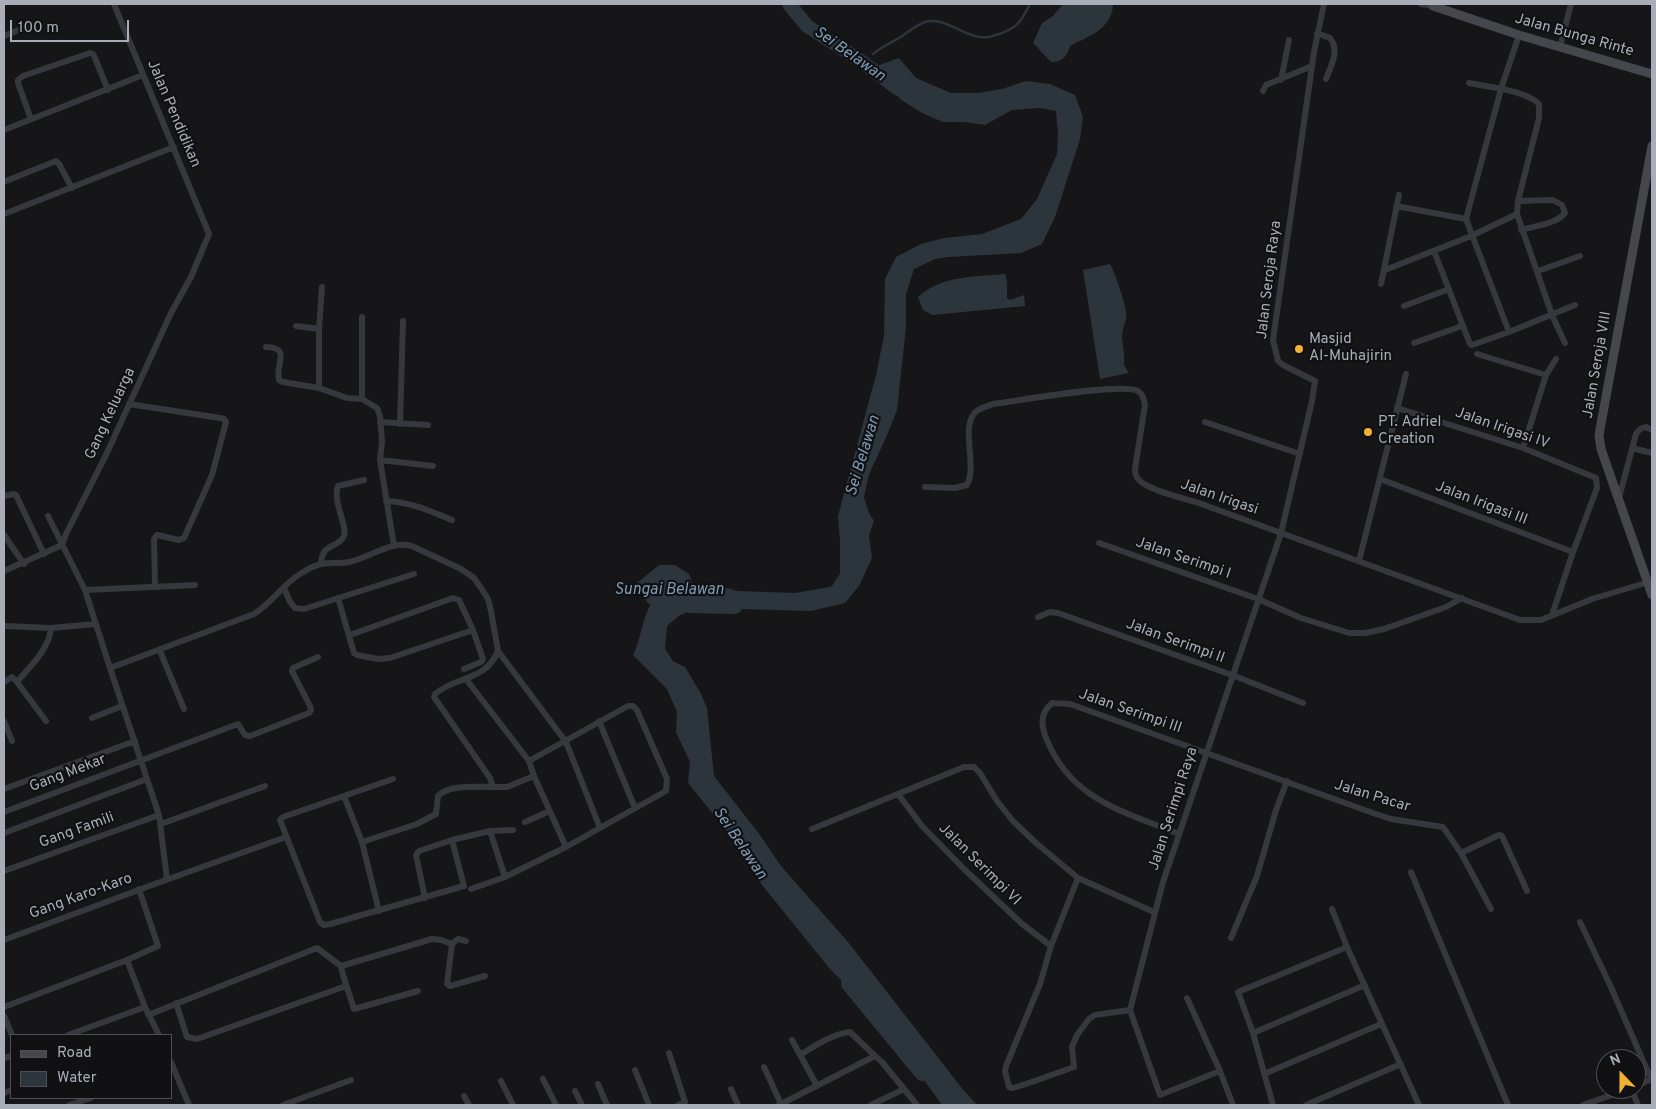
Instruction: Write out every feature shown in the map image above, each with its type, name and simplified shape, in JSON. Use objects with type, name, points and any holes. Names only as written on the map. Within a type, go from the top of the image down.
[{"type":"street","name":"Jalan Pendidikan","points":[[114,4],[209,234]]},
{"type":"street","name":"Jalan Seroja Raya","points":[[1280,534],[1316,381],[1278,361],[1274,340],[1312,66],[1324,4]]},
{"type":"street","points":[[1421,4],[1433,5]]},
{"type":"street","points":[[1560,47],[1571,4]]},
{"type":"street","name":"Jalan Bunga Rinte","points":[[1433,5],[1519,35],[1652,74]]},
{"type":"street","points":[[4,36],[26,27]]},
{"type":"street","points":[[1317,33],[1330,38],[1334,46],[1334,57],[1326,79]]},
{"type":"street","points":[[1510,332],[1471,236],[1466,219],[1501,89],[1519,35]]},
{"type":"street","points":[[1281,80],[1289,40]]},
{"type":"street","points":[[31,119],[18,83],[18,80],[23,76],[90,53],[95,58],[108,90]]},
{"type":"street","points":[[1263,91],[1266,85],[1312,66]]},
{"type":"street","points":[[4,130],[143,75]]},
{"type":"street","points":[[1469,83],[1501,89],[1536,100],[1539,104],[1539,118],[1518,201],[1517,214],[1552,315],[1566,343]]},
{"type":"street","name":"Jalan Seroja VIII","points":[[1652,146],[1599,435],[1601,449],[1650,582],[1652,595]]},
{"type":"street","points":[[4,214],[174,147]]},
{"type":"street","points":[[6,181],[56,161],[72,188]]},
{"type":"street","points":[[1381,284],[1399,195]]},
{"type":"street","points":[[1518,201],[1553,200],[1562,205],[1565,213],[1563,216],[1550,222],[1522,230]]},
{"type":"street","points":[[1396,206],[1466,219]]},
{"type":"street","points":[[1385,270],[1471,236],[1517,214]]},
{"type":"street","name":"Gang Keluarga","points":[[62,545],[106,455],[171,313],[191,277],[209,234]]},
{"type":"street","points":[[1434,251],[1462,326],[1472,345],[1510,332],[1575,305]]},
{"type":"street","points":[[1538,271],[1580,256]]},
{"type":"street","points":[[319,388],[319,329],[322,287]]},
{"type":"street","points":[[1404,306],[1449,289]]},
{"type":"street","points":[[362,317],[362,399]]},
{"type":"street","points":[[400,424],[403,321]]},
{"type":"street","points":[[296,326],[319,329]]},
{"type":"street","points":[[1414,343],[1462,326]]},
{"type":"street","points":[[266,347],[276,347],[280,350],[279,380],[319,388],[347,398],[362,399],[380,411],[382,442],[380,460],[394,546]]},
{"type":"street","points":[[1477,354],[1546,375]]},
{"type":"street","points":[[1523,448],[1546,375],[1556,359]]},
{"type":"street","points":[[1359,561],[1406,374]]},
{"type":"street","name":"Jalan Irigasi","points":[[925,486],[955,488],[966,485],[971,477],[969,428],[973,415],[982,408],[993,404],[1104,389],[1128,389],[1138,392],[1144,398],[1144,414],[1135,469],[1136,476],[1141,482],[1165,493],[1196,502],[1520,620],[1541,620],[1592,600],[1650,582]]},
{"type":"street","points":[[129,404],[220,418],[226,422],[212,475],[184,538],[179,540],[157,535],[154,539],[154,586]]},
{"type":"street","name":"Jalan Irigasi IV","points":[[1397,408],[1523,448],[1596,478]]},
{"type":"street","points":[[380,422],[428,425]]},
{"type":"street","points":[[1205,422],[1300,454]]},
{"type":"street","points":[[1619,498],[1636,434],[1640,429],[1652,430]]},
{"type":"street","points":[[1632,448],[1652,453]]},
{"type":"street","points":[[380,460],[433,466]]},
{"type":"street","points":[[1552,616],[1597,488],[1596,478],[1608,470]]},
{"type":"street","points":[[321,564],[323,552],[344,537],[345,533],[339,512],[336,491],[338,486],[364,480]]},
{"type":"street","name":"Jalan Irigasi III","points":[[1380,480],[1573,552]]},
{"type":"street","points":[[4,496],[16,495],[44,554]]},
{"type":"street","points":[[386,502],[401,502],[418,506],[452,520]]},
{"type":"street","points":[[48,516],[86,590],[95,624],[148,779],[161,824],[167,879]]},
{"type":"street","name":"Jalan Serimpi Raya","points":[[1130,1010],[1154,912],[1280,534]]},
{"type":"street","points":[[4,535],[24,564]]},
{"type":"street","name":"Jalan Serimpi I","points":[[1099,543],[1258,599],[1301,618],[1349,633],[1365,633],[1384,629],[1446,607],[1462,598]]},
{"type":"street","points":[[110,668],[160,651],[254,614],[266,607],[299,574],[321,564],[349,562],[404,544],[412,546],[461,569],[474,578],[488,599],[498,651],[566,742],[600,828]]},
{"type":"street","points":[[4,571],[24,564],[62,545]]},
{"type":"street","points":[[284,588],[290,602],[298,609],[304,609],[414,574]]},
{"type":"street","points":[[86,590],[195,585]]},
{"type":"street","points":[[338,598],[354,653],[357,655],[378,659],[390,658],[472,630]]},
{"type":"street","points":[[350,635],[453,598],[459,600],[483,660],[464,669]]},
{"type":"street","name":"Jalan Serimpi II","points":[[1038,617],[1050,612],[1058,613],[1232,675],[1303,703]]},
{"type":"street","points":[[4,626],[51,628],[95,624]]},
{"type":"street","points":[[17,682],[47,645],[51,628]]},
{"type":"street","points":[[160,651],[184,709]]},
{"type":"street","points":[[493,787],[490,778],[434,697],[442,688],[488,668],[494,661],[498,651]]},
{"type":"street","name":"Gang Mekar","points":[[4,812],[238,724],[245,735],[250,736],[309,713],[311,710],[310,706],[292,671],[293,668],[318,657]]},
{"type":"street","points":[[4,682],[12,678],[17,682],[46,721]]},
{"type":"street","points":[[466,679],[529,761],[566,847]]},
{"type":"street","name":"Jalan Serimpi III","points":[[1179,834],[1095,799],[1072,779],[1063,770],[1054,756],[1043,730],[1042,723],[1046,708],[1052,703],[1058,702],[1070,704],[1206,752]]},
{"type":"street","points":[[92,718],[122,706]]},
{"type":"street","points":[[470,889],[504,877],[566,847],[666,791],[667,779],[635,707],[628,706],[529,761]]},
{"type":"street","points":[[4,721],[12,741]]},
{"type":"street","points":[[599,721],[636,808]]},
{"type":"street","points":[[4,789],[135,741]]},
{"type":"street","name":"Jalan Pacar","points":[[1206,752],[1391,819],[1443,827],[1461,853],[1491,909]]},
{"type":"street","points":[[812,830],[964,767],[974,767],[1013,821],[1078,878],[1154,912]]},
{"type":"street","points":[[362,842],[417,824],[436,814],[438,796],[445,792],[464,787],[507,787],[534,776]]},
{"type":"street","points":[[4,833],[148,779]]},
{"type":"street","points":[[393,780],[281,818],[280,822],[320,922],[330,924],[464,886],[452,840]]},
{"type":"street","points":[[1231,938],[1256,876],[1287,781]]},
{"type":"street","points":[[161,824],[265,786]]},
{"type":"street","name":"Jalan Serimpi VI","points":[[898,794],[922,826],[969,875],[1021,923],[1051,946]]},
{"type":"street","points":[[344,796],[362,842],[379,911]]},
{"type":"street","points":[[525,822],[550,811]]},
{"type":"street","name":"Gang Famili","points":[[4,871],[159,815]]},
{"type":"street","points":[[426,898],[416,855],[418,851],[490,831],[513,830]]},
{"type":"street","points":[[490,831],[504,877]]},
{"type":"street","points":[[1461,853],[1499,835],[1502,836],[1527,891]]},
{"type":"street","name":"Gang Karo-Karo","points":[[4,940],[139,889],[286,837]]},
{"type":"street","points":[[1411,872],[1508,1105]]},
{"type":"street","points":[[1078,878],[1051,946],[1040,984],[1006,1066],[1006,1075],[1011,1088],[1074,1067],[1072,1047],[1089,1019],[1095,1015],[1130,1010],[1160,1094],[1220,1071]]},
{"type":"street","points":[[4,1007],[127,960],[158,946],[139,889]]},
{"type":"street","points":[[1332,909],[1381,1024],[1419,1105]]},
{"type":"street","points":[[1580,922],[1652,1079]]},
{"type":"street","points":[[450,944],[458,939],[466,941]]},
{"type":"street","points":[[342,966],[429,940],[441,940],[450,944]]},
{"type":"street","points":[[450,944],[447,984],[450,986],[485,976]]},
{"type":"street","points":[[1272,1105],[1253,1033],[1238,992],[1347,947]]},
{"type":"street","points":[[148,1015],[317,948],[342,966],[346,986],[354,1009],[357,1010],[418,991]]},
{"type":"street","points":[[127,960],[148,1015],[158,1034]]},
{"type":"street","points":[[1253,1033],[1366,985]]},
{"type":"street","points":[[176,1003],[187,1038],[197,1039],[346,986]]},
{"type":"street","points":[[1188,998],[1233,1105]]},
{"type":"street","points":[[71,1034],[145,1007]]},
{"type":"street","points":[[4,1016],[12,1034]]},
{"type":"street","points":[[1264,1074],[1381,1024]]},
{"type":"street","points":[[800,1055],[840,1033],[850,1032],[882,1062],[917,1105]]},
{"type":"street","points":[[792,1040],[818,1086]]},
{"type":"street","points":[[669,1053],[683,1104]]},
{"type":"street","points":[[764,1067],[780,1105],[875,1056]]},
{"type":"street","points":[[1306,1105],[1318,1103],[1401,1064]]},
{"type":"street","points":[[173,1070],[189,1105]]},
{"type":"street","points":[[635,1070],[648,1105]]},
{"type":"street","points":[[543,1079],[556,1105]]},
{"type":"street","points":[[283,1105],[351,1080]]},
{"type":"street","points":[[501,1081],[513,1105]]},
{"type":"street","points":[[598,1084],[606,1105]]},
{"type":"street","points":[[731,1089],[738,1105]]},
{"type":"street","points":[[872,1105],[904,1089]]},
{"type":"street","points":[[575,1091],[582,1105]]},
{"type":"street","points":[[464,1096],[469,1105]]},
{"type":"street","points":[[69,1105],[88,1099]]},
{"type":"street","points":[[1583,1105],[1601,1099]]},
{"type":"water","points":[[1063,4],[1113,4],[1109,19],[1098,31],[1070,46],[1066,55],[1061,60],[1051,62],[1033,43],[1042,23],[1053,16]]},
{"type":"water","name":"Sungai Belawan","points":[[899,58],[916,78],[951,93],[978,93],[1002,89],[1026,81],[1050,84],[1075,95],[1083,117],[1080,139],[1055,217],[1042,244],[1021,253],[948,257],[935,259],[914,269],[906,294],[906,327],[897,410],[869,474],[864,497],[869,513],[874,521],[869,536],[872,558],[859,586],[845,603],[811,611],[741,609],[712,606],[698,608],[680,615],[667,626],[665,649],[673,661],[685,667],[707,708],[714,776],[760,835],[781,866],[848,942],[977,1105],[942,1105],[887,1029],[830,969],[762,885],[735,841],[688,783],[690,762],[676,732],[677,712],[667,689],[633,655],[650,605],[642,596],[637,583],[659,565],[675,565],[689,574],[693,586],[720,586],[737,591],[795,593],[830,587],[846,575],[849,553],[840,541],[838,516],[876,375],[884,336],[885,279],[896,257],[921,244],[944,238],[982,234],[1021,219],[1037,199],[1057,154],[1056,111],[1040,108],[1012,110],[985,125],[943,122],[922,113],[900,99],[874,67]]},
{"type":"water","points":[[1110,264],[1118,282],[1125,307],[1126,318],[1122,337],[1124,365],[1129,373],[1100,379],[1083,270]]},
{"type":"water","points":[[1005,274],[1007,298],[1010,300],[1024,295],[1025,306],[932,315],[923,310],[918,297],[927,290],[959,278]]},
{"type":"waterway","name":"Sei Belawan","points":[[789,4],[807,26],[861,61],[898,89]]},
{"type":"waterway","points":[[873,54],[925,22],[941,22],[980,37],[993,36],[1015,26],[1030,4]]},
{"type":"waterway","name":"Sei Belawan","points":[[840,586],[847,576],[847,532]]},
{"type":"waterway","name":"Sei Belawan","points":[[689,606],[735,607]]},
{"type":"waterway","name":"Sei Belawan","points":[[848,984],[922,1074]]},
{"type":"place","name":"Masjid Al-Muhajirin","points":[[1299,349]]},
{"type":"place","name":"PT. Adriel Creation","points":[[1368,432]]}]
